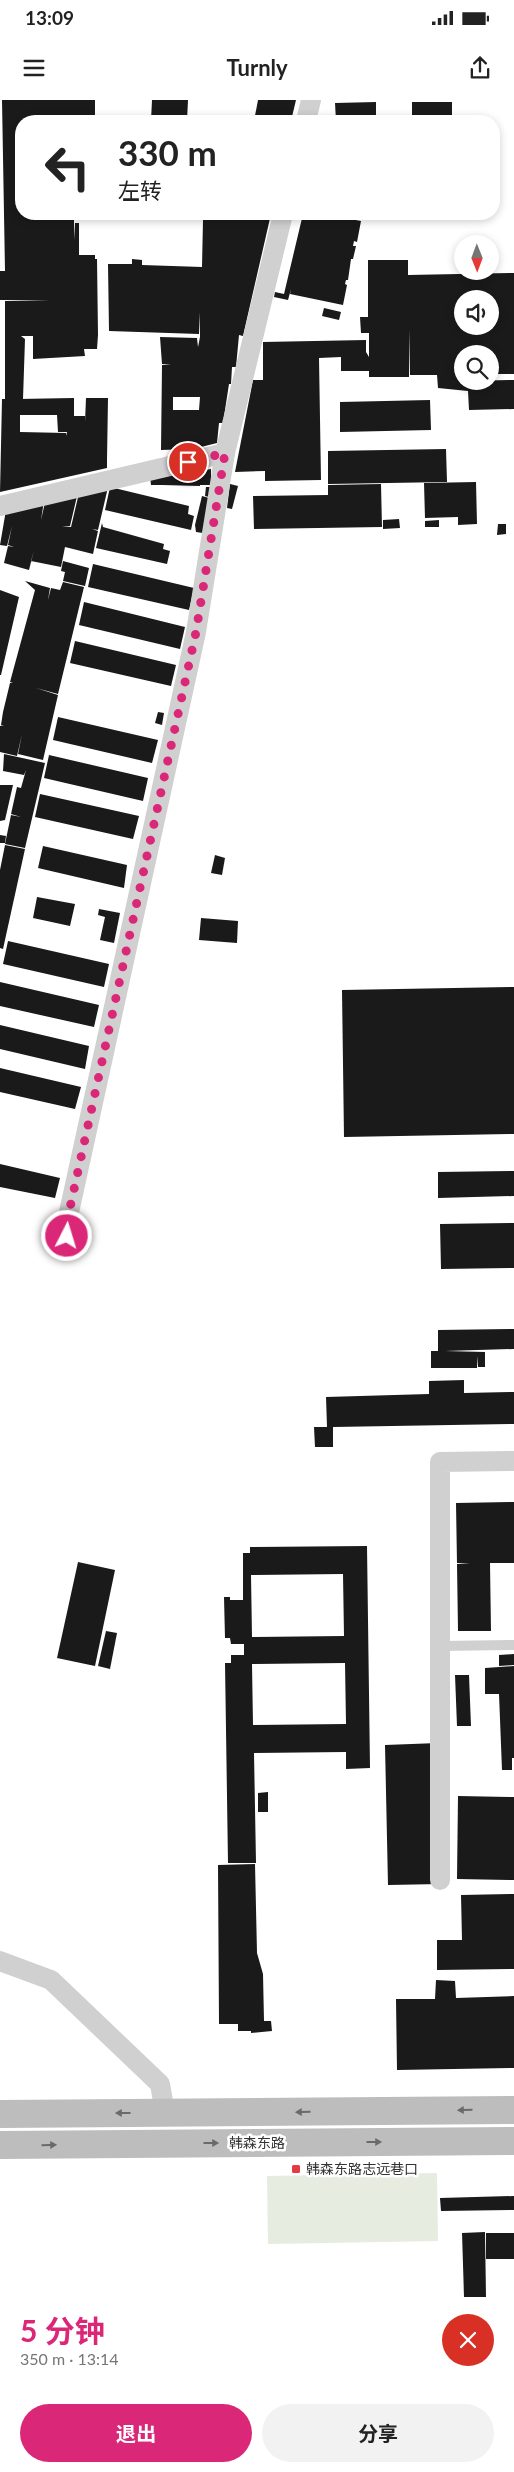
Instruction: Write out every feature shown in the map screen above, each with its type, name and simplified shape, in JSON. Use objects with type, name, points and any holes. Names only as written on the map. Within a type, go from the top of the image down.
[{"type":"main road","points":[[0,2114],[514,2110]]},
{"type":"main road","name":"韩森东路","points":[[0,2145],[514,2141]]},
{"type":"street","points":[[307,115],[311,100]]},
{"type":"street","points":[[67,1236],[66,1226],[196,632],[225,453],[282,220]]},
{"type":"street","points":[[0,506],[225,453]]},
{"type":"street","points":[[440,1880],[440,1462],[514,1461]]},
{"type":"street","points":[[0,1961],[52,1980],[160,2084],[165,2113]]},
{"type":"lane","points":[[440,1646],[514,1645]]},
{"type":"shaded area","points":[[437,2173],[438,2241],[268,2244],[267,2176]]},
{"type":"building","points":[[2,100],[95,100],[95,115],[15,115],[15,220],[74,220],[74,240],[75,223],[79,223],[79,255],[95,255],[95,259],[97,259],[97,349],[84,349],[85,356],[33,359],[33,336],[21,336],[25,339],[23,399],[74,398],[74,416],[85,416],[85,422],[86,398],[108,398],[107,468],[0,492],[2,399],[5,399],[5,301],[50,300],[0,300],[0,271],[5,271]],"holes":[[[20,415],[57,415],[58,432],[67,432],[66,436],[66,433],[20,432]]]},
{"type":"building","points":[[152,100],[188,100],[187,115],[151,115]]},
{"type":"building","points":[[258,100],[296,100],[292,115],[255,115]]},
{"type":"building","points":[[376,102],[376,115],[336,115],[335,103]]},
{"type":"building","points":[[412,102],[452,102],[452,115],[412,115]]},
{"type":"building","points":[[203,220],[270,220],[243,336],[239,335],[236,367],[232,367],[231,384],[229,384],[223,423],[219,423],[217,443],[193,449],[161,450],[162,365],[171,365],[162,364],[160,337],[197,338],[198,347],[200,337],[200,312],[199,334],[109,331],[108,264],[132,264],[132,259],[142,260],[142,265],[202,267]],"holes":[[[173,397],[200,397],[199,410],[173,410]]]},
{"type":"building","points":[[302,220],[361,221],[357,242],[354,241],[353,246],[356,246],[353,259],[351,259],[348,280],[346,280],[345,284],[347,285],[343,305],[290,294],[291,289],[288,300],[274,297],[275,292],[284,294]]},
{"type":"building","points":[[368,260],[408,260],[408,275],[454,274],[454,280],[499,280],[499,273],[514,273],[514,374],[499,374],[499,345],[454,345],[454,390],[438,388],[437,375],[410,375],[409,329],[409,377],[369,377],[369,371],[341,371],[341,357],[319,358],[321,480],[265,481],[265,471],[235,472],[253,380],[263,380],[263,342],[366,340],[366,352],[369,357],[369,333],[361,333],[360,317],[368,317]]},
{"type":"building","points":[[324,308],[341,312],[339,320],[322,316]]},
{"type":"building","points":[[499,380],[514,380],[514,409],[469,410],[468,391],[458,390],[499,390]]},
{"type":"building","points":[[430,400],[431,430],[340,432],[340,402]]},
{"type":"building","points":[[446,449],[447,482],[328,484],[328,451]]},
{"type":"building","points":[[211,469],[211,485],[162,485],[162,477]]},
{"type":"building","points":[[150,476],[162,476],[162,485],[151,485]]},
{"type":"building","points":[[476,482],[477,524],[458,525],[458,517],[425,518],[424,483]]},
{"type":"building","points":[[109,483],[98,530],[92,529],[98,531],[93,554],[65,547],[61,567],[31,561],[29,570],[4,563],[8,546],[14,547],[8,545],[12,526],[7,546],[0,545],[6,510],[44,501],[41,520],[46,498]],"holes":[[[78,492],[82,493],[79,493],[71,527],[62,526],[70,526]]]},
{"type":"building","points":[[230,484],[238,486],[232,509],[227,508]]},
{"type":"building","points":[[381,484],[382,527],[254,529],[253,496],[328,495],[328,485]]},
{"type":"building","points":[[110,487],[189,506],[188,514],[194,516],[191,530],[105,510]]},
{"type":"building","points":[[206,487],[211,487],[209,497],[205,496]]},
{"type":"building","points":[[202,496],[209,498],[203,533],[196,532],[195,525]]},
{"type":"building","points":[[399,519],[400,528],[383,529],[383,520]]},
{"type":"building","points":[[439,520],[439,527],[425,527],[425,521]]},
{"type":"building","points":[[102,523],[103,527],[164,544],[163,549],[170,551],[167,564],[96,548]]},
{"type":"building","points":[[498,524],[506,524],[506,534],[497,535]]},
{"type":"building","points":[[63,561],[89,568],[85,586],[63,581],[65,572],[61,571]]},
{"type":"building","points":[[93,564],[194,588],[189,610],[88,587]]},
{"type":"building","points":[[25,581],[50,588],[48,600],[51,588],[60,590],[63,582],[84,587],[58,694],[36,688],[58,695],[43,760],[18,754],[22,734],[17,756],[0,752],[0,726],[4,725],[1,725],[3,712],[10,683],[13,683],[10,682],[35,590]]},
{"type":"building","points":[[0,590],[19,597],[1,675],[0,675]]},
{"type":"building","points":[[84,602],[185,627],[180,649],[79,625]]},
{"type":"building","points":[[75,641],[176,665],[171,686],[70,663]]},
{"type":"building","points":[[158,712],[164,713],[162,725],[155,723]]},
{"type":"building","points":[[58,717],[158,740],[152,763],[53,740]]},
{"type":"building","points":[[4,754],[45,763],[25,848],[5,844],[11,815],[21,817],[11,814],[17,787],[21,788],[26,770],[24,775],[3,771]]},
{"type":"building","points":[[49,755],[148,778],[143,801],[44,778]]},
{"type":"building","points":[[0,785],[13,785],[5,820],[0,821]]},
{"type":"building","points":[[40,794],[139,816],[133,839],[35,817]]},
{"type":"building","points":[[0,835],[6,836],[5,843],[0,843]]},
{"type":"building","points":[[5,845],[25,849],[3,949],[0,948],[0,870]]},
{"type":"building","points":[[43,846],[127,865],[124,888],[38,868]]},
{"type":"building","points":[[215,855],[225,858],[222,875],[211,873]]},
{"type":"building","points":[[37,897],[75,904],[70,926],[33,918]]},
{"type":"building","points":[[99,909],[120,913],[114,943],[100,940],[105,917],[98,915]]},
{"type":"building","points":[[201,918],[238,921],[237,943],[199,940]]},
{"type":"building","points":[[8,941],[109,964],[104,987],[3,964]]},
{"type":"building","points":[[0,982],[99,1005],[94,1027],[0,1006]]},
{"type":"building","points":[[514,987],[514,1134],[344,1137],[342,990]]},
{"type":"building","points":[[0,1025],[89,1046],[85,1069],[0,1049]]},
{"type":"building","points":[[0,1068],[81,1087],[75,1109],[0,1092]]},
{"type":"building","points":[[0,1164],[60,1178],[55,1198],[0,1187]]},
{"type":"building","points":[[514,1171],[514,1196],[438,1198],[438,1172]]},
{"type":"building","points":[[514,1223],[514,1268],[441,1269],[440,1224]]},
{"type":"building","points":[[514,1329],[514,1349],[445,1351],[485,1352],[485,1367],[478,1367],[477,1356],[477,1368],[431,1368],[431,1351],[438,1351],[438,1330]]},
{"type":"building","points":[[464,1380],[464,1393],[514,1392],[514,1424],[333,1427],[333,1447],[315,1447],[314,1427],[327,1427],[326,1397],[429,1394],[429,1381]]},
{"type":"building","points":[[514,1502],[514,1563],[490,1563],[491,1631],[458,1631],[457,1564],[470,1563],[457,1563],[456,1503]]},
{"type":"building","points":[[367,1546],[370,1768],[346,1769],[346,1752],[254,1753],[256,1863],[228,1863],[225,1663],[231,1663],[231,1655],[244,1655],[244,1644],[231,1644],[230,1638],[225,1638],[224,1597],[230,1597],[230,1600],[243,1600],[243,1553],[250,1553],[250,1547]],"holes":[[[343,1574],[344,1636],[252,1637],[251,1575]],[[345,1663],[346,1724],[253,1725],[252,1664]]]},
{"type":"building","points":[[78,1562],[115,1570],[95,1666],[57,1658]]},
{"type":"building","points":[[106,1631],[117,1633],[110,1669],[98,1666]]},
{"type":"building","points":[[514,1654],[514,1665],[499,1666],[499,1655]]},
{"type":"building","points":[[514,1666],[514,1758],[512,1758],[512,1770],[502,1770],[499,1694],[485,1694],[485,1668]]},
{"type":"building","points":[[455,1675],[469,1675],[471,1726],[457,1726]]},
{"type":"building","points":[[438,1743],[441,1884],[388,1885],[385,1745]]},
{"type":"building","points":[[268,1792],[268,1812],[258,1812],[258,1793]]},
{"type":"building","points":[[458,1796],[514,1797],[514,1880],[457,1879]]},
{"type":"building","points":[[255,1864],[257,1953],[263,1974],[264,2021],[271,2021],[272,2031],[251,2033],[251,2031],[238,2031],[238,2024],[219,2024],[218,1865]]},
{"type":"building","points":[[514,1894],[514,1969],[437,1970],[437,1940],[462,1940],[461,1895]]},
{"type":"building","points":[[436,1980],[455,1981],[456,1998],[514,1996],[514,2068],[397,2070],[396,1999],[435,1999]]},
{"type":"building","points":[[514,2196],[514,2210],[441,2211],[440,2198]]},
{"type":"building","points":[[485,2232],[486,2297],[464,2297],[462,2233]]},
{"type":"building","points":[[486,2233],[514,2233],[514,2259],[486,2259]]},
{"type":"place","name":"韩森东路志远巷口","points":[[296,2169]]},
{"type":"route","points":[[67,1236],[66,1226],[196,632],[225,453],[188,462]]}]
